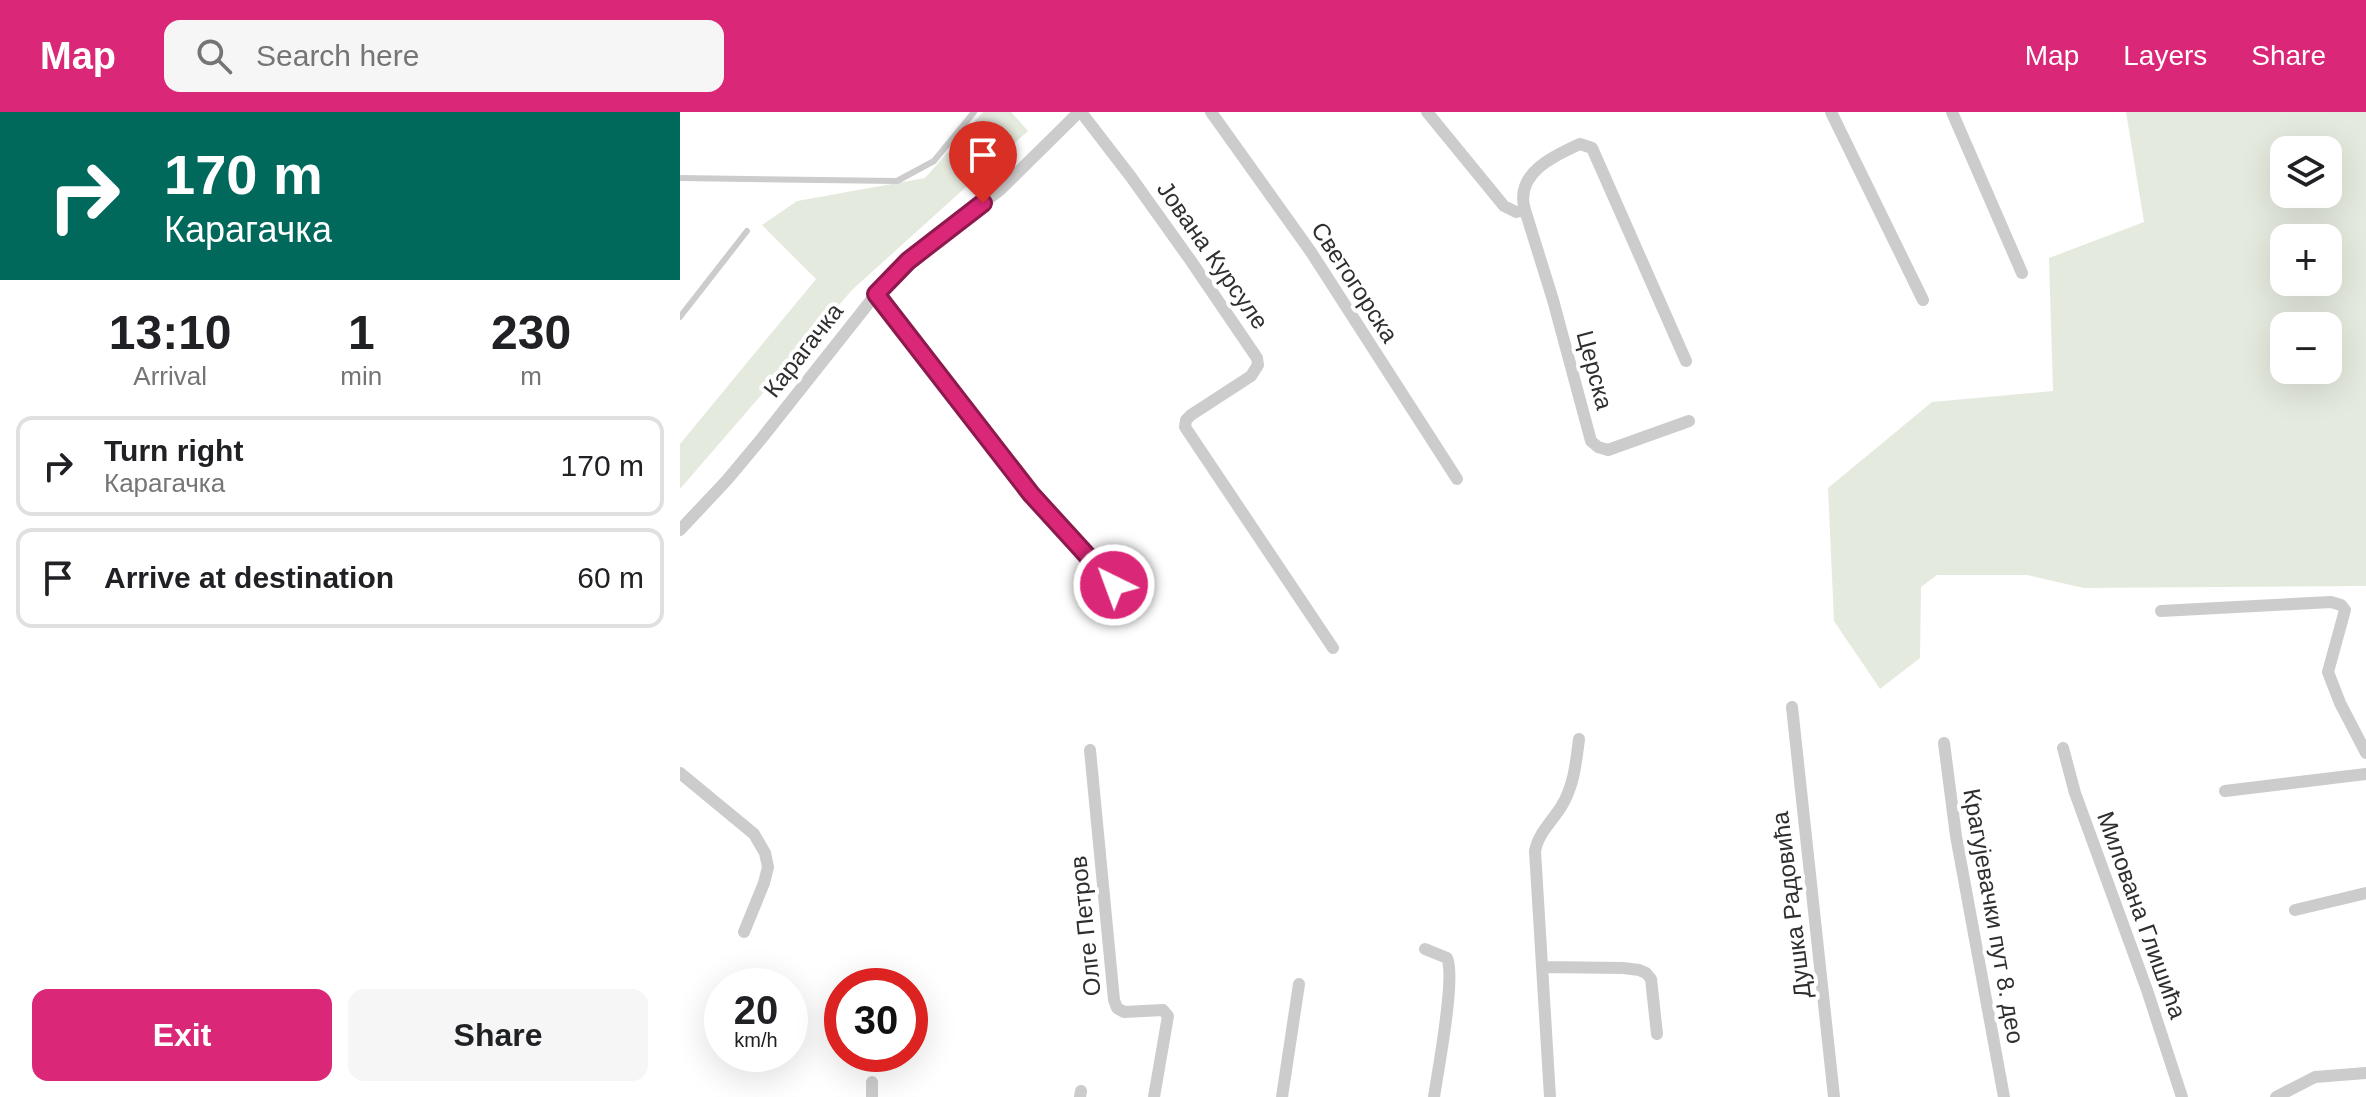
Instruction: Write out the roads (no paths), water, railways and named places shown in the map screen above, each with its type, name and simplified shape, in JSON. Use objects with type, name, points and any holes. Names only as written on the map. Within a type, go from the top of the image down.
[{"type":"street","name":"Карагачка","points":[[680,530],[753,449],[876,294],[908,261],[1000,190],[1080,112]]},
{"type":"street","name":"Јована Курсуле","points":[[1080,112],[1183,249],[1257,358],[1258,365],[1251,376],[1191,415],[1185,427],[1333,648]]},
{"type":"street","name":"Светогорска","points":[[1211,112],[1311,252],[1457,479]]},
{"type":"street","points":[[1427,112],[1504,206],[1516,212],[1525,210],[1523,193],[1527,181],[1536,170],[1554,156],[1580,144],[1592,148],[1686,361]]},
{"type":"street","points":[[1831,112],[1923,300]]},
{"type":"street","points":[[1952,112],[2022,273]]},
{"type":"street","name":"Церска","points":[[1525,210],[1591,441],[1608,450],[1689,421]]},
{"type":"street","points":[[876,294],[1031,494],[1132,604]]},
{"type":"street","points":[[2161,611],[2331,602],[2341,605],[2345,610],[2328,672],[2366,753]]},
{"type":"street","name":"Душка Радовића","points":[[1792,707],[1834,1097]]},
{"type":"street","points":[[1550,1097],[1536,845],[1562,805],[1573,781],[1579,739]]},
{"type":"street","name":"Крагујевачки пут 8. део","points":[[1944,743],[1956,836],[2004,1097]]},
{"type":"street","name":"Милована Глишића","points":[[2063,748],[2075,793],[2147,990],[2182,1097]]},
{"type":"street","name":"Олге Петров","points":[[1090,750],[1114,1000],[1117,1008],[1124,1012],[1163,1010],[1168,1016],[1154,1097]]},
{"type":"street","points":[[680,773],[754,834],[765,853],[768,867],[764,883],[744,932]]},
{"type":"street","points":[[2225,791],[2366,774]]},
{"type":"street","points":[[2295,910],[2366,893]]},
{"type":"street","points":[[1425,949],[1447,958],[1451,965],[1434,1097]]},
{"type":"street","points":[[1542,967],[1623,968],[1646,973],[1651,979],[1657,1034]]},
{"type":"street","points":[[1282,1097],[1299,984]]},
{"type":"street","points":[[2276,1097],[2315,1077],[2366,1073]]},
{"type":"street","points":[[872,1082],[872,1097]]},
{"type":"lane","points":[[680,178],[897,181],[934,161],[974,112]]},
{"type":"lane","points":[[680,317],[747,231]]}]
